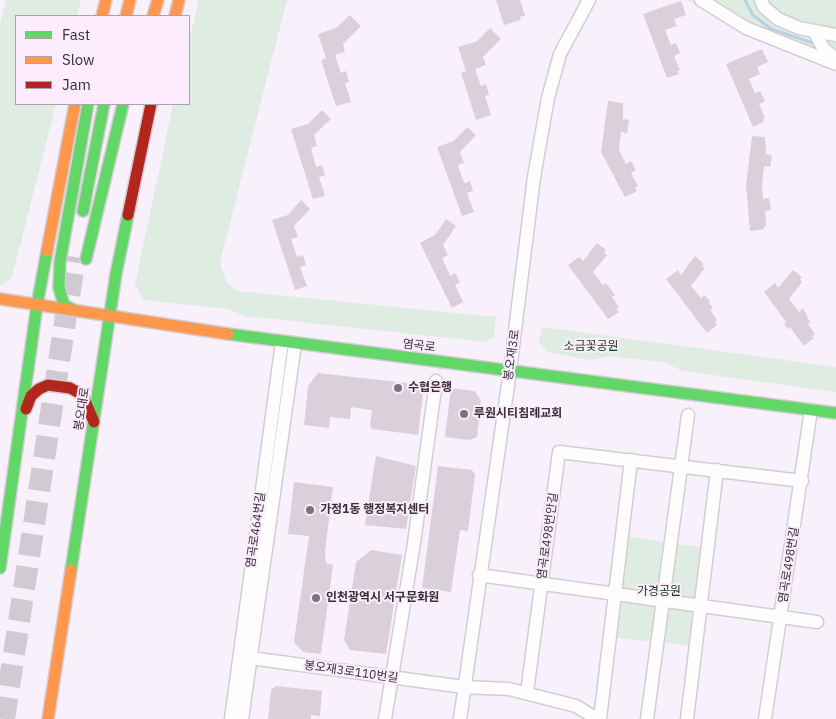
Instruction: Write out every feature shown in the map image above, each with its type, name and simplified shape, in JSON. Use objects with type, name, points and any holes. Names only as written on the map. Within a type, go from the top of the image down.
[{"type":"main road","points":[[102,15],[106,0]]},
{"type":"main road","points":[[122,15],[125,0]]},
{"type":"main road","points":[[126,15],[130,0]]},
{"type":"main road","points":[[145,15],[149,0]]},
{"type":"main road","points":[[153,15],[158,0]]},
{"type":"main road","points":[[175,15],[179,0]]},
{"type":"main road","points":[[0,568],[37,305],[75,105]]},
{"type":"main road","points":[[74,310],[64,305],[59,288],[60,262],[88,105]]},
{"type":"main road","points":[[82,220],[104,105]]},
{"type":"main road","points":[[79,254],[123,105]]},
{"type":"main road","name":"봉오대로","points":[[48,719],[116,274],[151,105]]},
{"type":"main road","name":"염곡로","points":[[0,299],[288,343],[836,414]]},
{"type":"main road","points":[[22,418],[32,396],[39,389],[48,385],[70,388],[79,393],[94,423]]},
{"type":"street","name":"봉오재3로","points":[[460,719],[479,575],[510,371],[534,177],[548,98],[560,54],[589,0]]},
{"type":"street","points":[[701,0],[746,28],[836,64]]},
{"type":"street","points":[[761,0],[764,7],[778,19],[799,28],[836,35]]},
{"type":"street","points":[[814,31],[822,48],[836,59]]},
{"type":"street","name":"염곡로464번길","points":[[231,719],[244,657],[288,343]]},
{"type":"street","points":[[385,719],[390,677],[414,543],[436,380]]},
{"type":"street","name":"염곡로498번길","points":[[765,719],[811,410]]},
{"type":"street","points":[[647,719],[688,415]]},
{"type":"street","name":"염곡로498번안길","points":[[527,692],[559,452],[802,480]]},
{"type":"street","points":[[599,719],[631,460]]},
{"type":"street","points":[[687,719],[717,470]]},
{"type":"street","points":[[479,575],[817,622]]},
{"type":"street","name":"염곡로464번길","points":[[242,719],[244,657]]},
{"type":"street","name":"봉오재3로110번길","points":[[244,657],[464,687],[509,689],[527,692],[576,706],[599,719]]},
{"type":"green space","points":[[6,0],[81,0],[77,15],[15,15],[15,105],[56,105],[11,278],[0,286],[0,24]]},
{"type":"green space","points":[[199,0],[287,0],[220,262],[226,282],[237,291],[496,317],[494,336],[486,342],[245,316],[228,309],[144,300],[135,285],[173,105],[190,105],[190,37]]},
{"type":"green space","points":[[687,0],[836,0],[836,68],[739,30]]},
{"type":"green space","name":"소금꽃공원","points":[[542,327],[836,367],[836,392],[683,371],[663,362],[610,356],[591,360],[547,352],[539,343]]},
{"type":"green space","name":"가경공원","points":[[622,536],[707,548],[696,646],[610,637]]},
{"type":"building","points":[[496,0],[520,0],[525,16],[520,17],[521,20],[504,25]]},
{"type":"building","points":[[681,1],[686,15],[674,19],[677,26],[665,30],[671,45],[676,43],[680,53],[674,56],[680,70],[677,71],[679,74],[667,78],[643,14]]},
{"type":"building","points":[[350,15],[361,26],[343,44],[345,52],[335,55],[341,73],[346,71],[349,82],[345,83],[351,102],[336,106],[321,60],[326,58],[318,34],[336,28]]},
{"type":"building","points":[[490,28],[501,39],[483,57],[486,65],[475,69],[481,86],[486,84],[489,95],[485,96],[491,115],[476,120],[461,73],[466,71],[458,47],[476,42]]},
{"type":"building","points":[[762,49],[768,62],[757,67],[760,74],[749,79],[755,93],[760,91],[765,101],[759,104],[765,118],[763,119],[764,122],[753,127],[726,64]]},
{"type":"building","points":[[608,101],[623,103],[623,119],[629,120],[627,133],[621,132],[619,150],[626,164],[631,161],[636,170],[631,173],[638,186],[635,188],[637,191],[625,197],[601,152]]},
{"type":"building","points":[[322,110],[331,119],[314,135],[317,146],[311,148],[316,167],[322,165],[325,175],[319,177],[325,196],[313,199],[291,129],[308,124]]},
{"type":"building","points":[[467,127],[476,135],[460,152],[464,163],[458,165],[464,183],[470,181],[473,191],[467,193],[474,212],[462,216],[437,147],[454,141]]},
{"type":"building","points":[[752,136],[765,137],[766,154],[772,155],[770,167],[764,166],[762,184],[763,199],[769,198],[771,210],[765,211],[766,226],[764,226],[764,229],[750,231],[746,185]]},
{"type":"building","points":[[301,200],[310,209],[294,226],[298,237],[291,239],[297,257],[303,255],[306,265],[300,267],[307,286],[295,290],[272,220],[288,215]]},
{"type":"building","points":[[446,219],[456,226],[443,245],[448,255],[442,258],[450,276],[455,273],[460,282],[455,285],[463,302],[452,308],[420,243],[435,235]]},
{"type":"building","points":[[597,243],[606,250],[604,253],[607,255],[593,272],[603,285],[606,283],[615,295],[612,297],[619,307],[616,309],[619,312],[608,319],[568,265],[579,257],[583,261]]},
{"type":"building","points":[[695,256],[704,264],[702,266],[705,268],[691,286],[701,298],[705,295],[713,308],[710,310],[717,320],[715,322],[717,325],[707,333],[666,279],[678,270],[681,275]]},
{"type":"building","points":[[793,270],[802,277],[800,279],[802,282],[789,299],[799,312],[803,308],[810,322],[808,324],[815,334],[812,336],[814,338],[804,346],[790,327],[788,329],[784,324],[786,322],[764,292],[775,283],[778,288]]},
{"type":"building","points":[[318,373],[424,385],[418,435],[372,429],[370,425],[372,410],[351,407],[350,419],[330,417],[329,428],[304,425],[308,386]]},
{"type":"building","points":[[451,388],[475,391],[481,401],[477,437],[470,440],[445,437]]},
{"type":"building","points":[[376,456],[416,466],[406,529],[365,525]]},
{"type":"building","points":[[438,466],[472,470],[475,475],[468,531],[460,530],[451,592],[422,588]]},
{"type":"building","points":[[294,482],[333,487],[325,552],[326,563],[333,565],[321,654],[303,652],[294,642],[309,536],[288,534]]},
{"type":"building","points":[[371,550],[402,555],[386,654],[350,650],[344,640],[356,562]]},
{"type":"building","points":[[276,686],[322,691],[320,716],[311,715],[311,719],[268,719],[271,690]]},
{"type":"waterway","points":[[745,0],[753,15],[771,29],[816,44]]},
{"type":"tunnel","points":[[4,719],[75,257]]},
{"type":"traffic: fast","points":[[74,310],[64,305],[59,288],[60,262],[88,105]]},
{"type":"traffic: fast","points":[[83,211],[104,105]]},
{"type":"traffic: fast","points":[[86,259],[123,105]]},
{"type":"traffic: fast","points":[[71,570],[116,274],[128,215]]},
{"type":"traffic: fast","points":[[0,568],[37,305],[47,251]]},
{"type":"traffic: fast","points":[[228,334],[836,413]]},
{"type":"traffic: slow","points":[[102,15],[106,0]]},
{"type":"traffic: slow","points":[[126,15],[130,0]]},
{"type":"traffic: slow","points":[[153,15],[158,0]]},
{"type":"traffic: slow","points":[[175,15],[179,0]]},
{"type":"traffic: slow","points":[[47,251],[75,105]]},
{"type":"traffic: slow","points":[[0,299],[228,334]]},
{"type":"traffic: slow","points":[[48,719],[71,570]]},
{"type":"traffic: jam","points":[[128,215],[151,105]]},
{"type":"traffic: jam","points":[[26,409],[31,396],[39,389],[48,385],[70,388],[79,393],[85,401],[94,422]]},
{"type":"place","name":"수협은행","points":[[398,388]]},
{"type":"place","name":"루원시티침례교회","points":[[464,414]]},
{"type":"place","name":"가정1동 행정복지센터","points":[[310,510]]},
{"type":"place","name":"인천광역시 서구문화원","points":[[316,598]]}]
